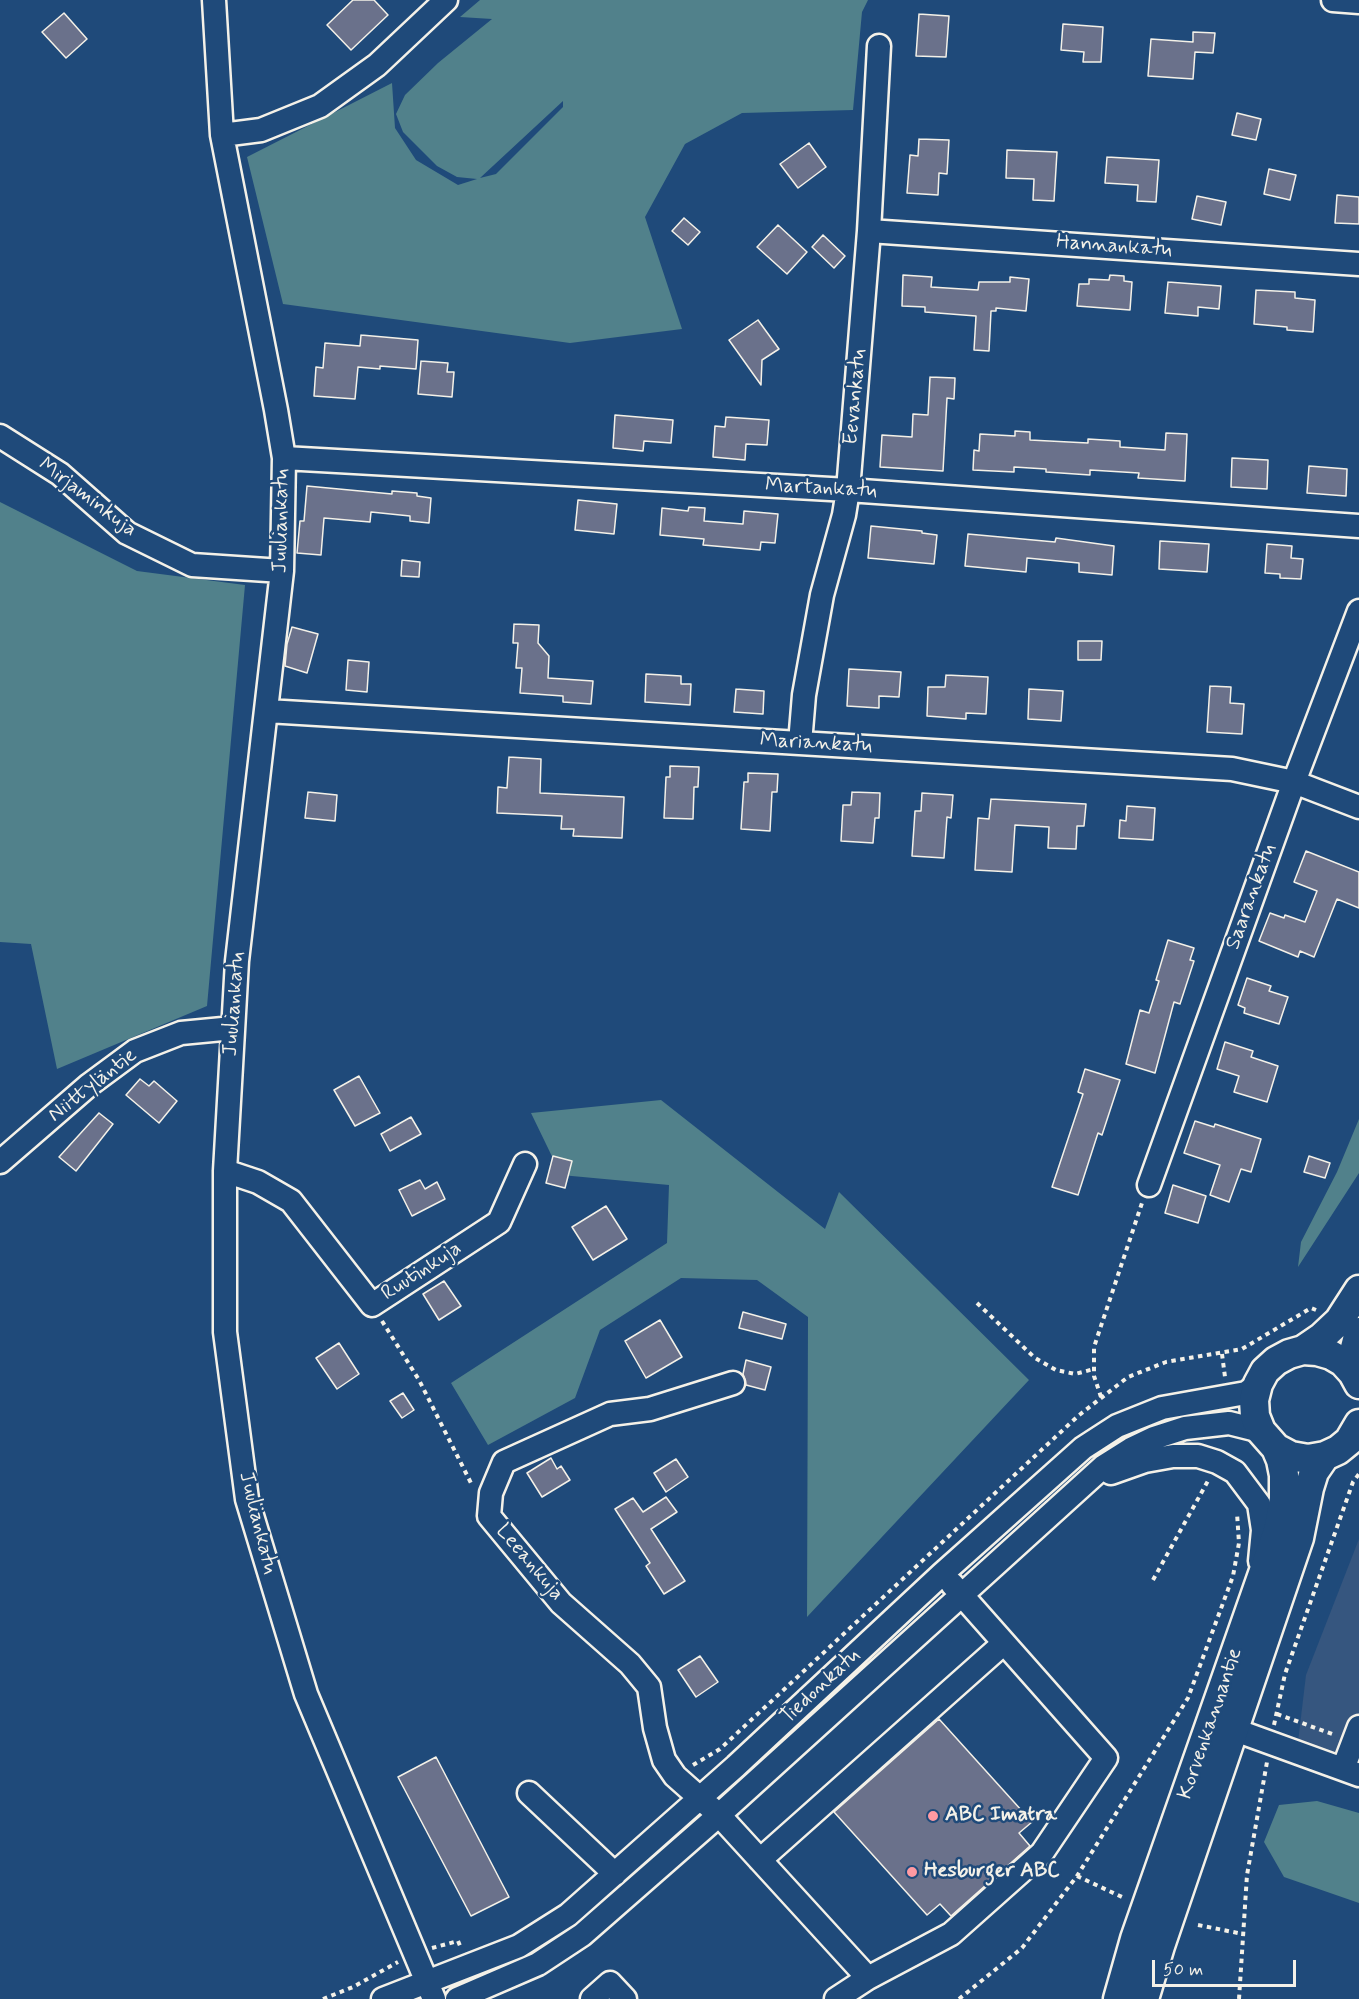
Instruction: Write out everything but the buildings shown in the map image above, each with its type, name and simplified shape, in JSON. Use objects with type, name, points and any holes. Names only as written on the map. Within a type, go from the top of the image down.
[{"type":"main road","points":[[1258,1384],[1265,1371],[1276,1361],[1303,1350],[1322,1337],[1339,1321],[1359,1290]]},
{"type":"main road","points":[[1357,1380],[1354,1352],[1359,1332]]},
{"type":"main road","points":[[1303,1350],[1331,1355],[1343,1362],[1357,1380]]},
{"type":"main road","name":"Korvenkannantie","points":[[1119,1999],[1135,1939],[1278,1531],[1283,1506],[1284,1475],[1281,1460],[1268,1439],[1255,1408],[1254,1400],[1258,1384]]},
{"type":"main road","points":[[1268,1439],[1291,1456],[1308,1459],[1325,1456],[1338,1450],[1356,1434]]},
{"type":"main road","name":"Korvenkannantie","points":[[1144,1999],[1299,1538],[1311,1480],[1325,1456]]},
{"type":"street","name":"Juuliankatu","points":[[214,0],[222,135],[284,458],[282,572],[237,961],[225,1171],[225,1332],[247,1499],[306,1694],[430,1991]]},
{"type":"street","points":[[222,135],[261,130],[320,106],[377,65],[446,0]]},
{"type":"street","points":[[1333,0],[1359,2]]},
{"type":"street","name":"Eevankatu","points":[[800,743],[804,695],[822,595],[844,515],[848,490],[869,231],[879,46]]},
{"type":"street","name":"Hannankatu","points":[[869,231],[1359,264]]},
{"type":"street","name":"Mirjaminkuja","points":[[0,436],[60,474],[127,532],[192,565],[282,572]]},
{"type":"street","name":"Martankatu","points":[[284,458],[848,490],[1359,526]]},
{"type":"street","name":"Saarankatu","points":[[1149,1185],[1294,782],[1359,611]]},
{"type":"street","name":"Mariankatu","points":[[267,711],[1232,770],[1294,782],[1359,807]]},
{"type":"street","name":"Niittyläntie","points":[[0,1162],[89,1085],[135,1051],[181,1033],[233,1028]]},
{"type":"street","name":"Ruutinkuja","points":[[225,1171],[258,1182],[291,1201],[372,1305],[499,1222],[525,1164]]},
{"type":"street","name":"Leeankuja","points":[[733,1383],[650,1409],[610,1414],[504,1462],[491,1493],[489,1516],[561,1603],[630,1664],[649,1687],[655,1728],[664,1760],[675,1776],[719,1815],[868,1978]]},
{"type":"street","name":"Tiedonkatu","points":[[384,1999],[430,1991],[519,1946],[568,1916],[1083,1448],[1117,1426],[1162,1408],[1246,1393],[1258,1384]]},
{"type":"street","name":"Tiedonkatu","points":[[457,1999],[538,1964],[582,1935],[719,1815],[960,1594],[1104,1466],[1154,1438],[1185,1428],[1229,1423],[1268,1439]]},
{"type":"street","name":"Tiedonkatu","points":[[1075,1491],[1116,1470],[1145,1461],[1173,1456],[1198,1456],[1217,1462],[1235,1472],[1259,1504],[1261,1557],[1254,1602]]},
{"type":"street","points":[[836,1999],[868,1978],[951,1934],[1042,1852],[1106,1758],[942,1574]]},
{"type":"street","points":[[760,1860],[1004,1643]]},
{"type":"street","points":[[1235,1730],[1351,1772],[1356,1734]]},
{"type":"street","points":[[529,1793],[615,1874]]},
{"type":"street","points":[[592,1999],[610,1983],[625,1999]]},
{"type":"path","points":[[1101,1397],[1094,1376],[1094,1347],[1149,1185]]},
{"type":"path","points":[[977,1303],[1035,1358],[1056,1370],[1075,1374],[1094,1368]]},
{"type":"path","points":[[372,1305],[419,1380],[457,1458],[489,1516]]},
{"type":"path","points":[[959,1999],[1022,1948],[1077,1876],[1188,1698]]},
{"type":"path","points":[[1277,1714],[1356,1734]]},
{"type":"path","points":[[1077,1876],[1122,1898]]},
{"type":"path","points":[[1198,1925],[1243,1934]]},
{"type":"shaded area","points":[[1359,1539],[1359,1762],[1298,1742],[1306,1675]]},
{"type":"green space","points":[[480,0],[868,0],[862,12],[853,110],[742,113],[685,144],[645,217],[682,329],[570,343],[283,304],[247,157],[392,83],[395,128],[416,160],[458,185],[477,179],[457,177],[437,166],[403,132],[396,114],[405,95],[438,63],[492,19],[460,17]],"holes":[[[563,101],[563,107],[496,174],[480,178]]]},
{"type":"green space","points":[[0,502],[137,571],[245,585],[207,1006],[57,1069],[31,944],[0,942]]},
{"type":"green space","points":[[661,1100],[825,1229],[839,1192],[1029,1380],[807,1617],[808,1317],[757,1280],[681,1278],[600,1330],[575,1398],[488,1445],[451,1383],[667,1243],[669,1185],[561,1175],[531,1113]]},
{"type":"green space","points":[[1359,1119],[1359,1173],[1298,1267],[1301,1242],[1337,1172]]},
{"type":"green space","points":[[1317,1801],[1359,1813],[1359,1903],[1284,1877],[1264,1842],[1279,1805]]},
{"type":"place","name":"ABC Imatra","points":[[933,1816]]},
{"type":"place","name":"Hesburger ABC","points":[[912,1872]]}]
